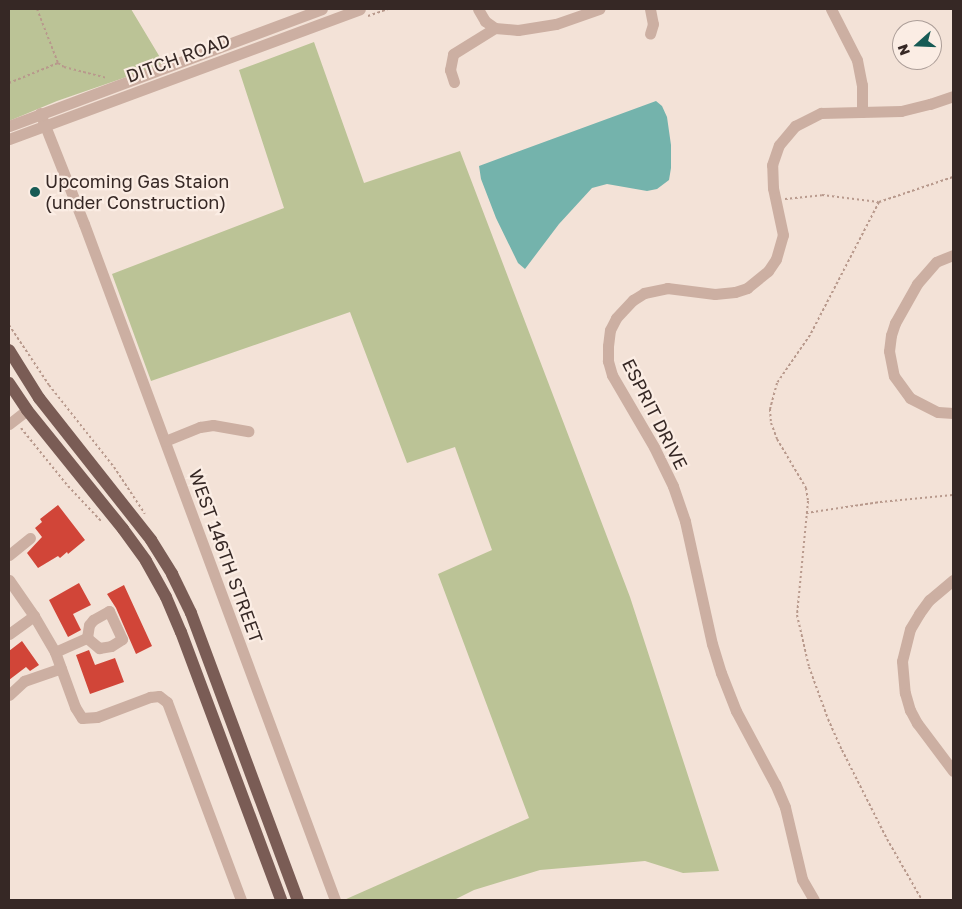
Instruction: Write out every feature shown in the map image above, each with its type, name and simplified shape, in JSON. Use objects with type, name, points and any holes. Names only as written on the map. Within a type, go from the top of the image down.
[{"type":"main road","points":[[9,350],[40,398],[151,540],[172,574],[191,613],[298,900]]},
{"type":"main road","points":[[9,384],[27,410],[146,561],[166,597],[181,632],[281,900]]},
{"type":"street","name":"DITCH ROAD","points":[[9,126],[322,9]]},
{"type":"street","name":"DITCH ROAD","points":[[9,139],[360,9]]},
{"type":"street","points":[[478,9],[485,21],[495,28],[518,30],[540,28],[599,9]]},
{"type":"street","points":[[650,9],[653,24],[650,34]]},
{"type":"street","points":[[831,9],[857,60],[862,85],[862,112]]},
{"type":"street","points":[[454,82],[450,70],[453,54],[495,28]]},
{"type":"street","name":"ESPRIT DRIVE","points":[[814,900],[802,879],[789,822],[775,784],[736,711],[721,672],[712,644],[685,521],[673,486],[654,447],[612,375],[608,361],[610,330],[616,318],[632,300],[644,293],[667,288],[715,294],[729,293],[747,288],[768,271],[776,259],[783,235],[771,176],[772,165],[777,150],[786,134],[806,119],[821,113],[915,108],[953,96]]},
{"type":"street","name":"WEST 146TH STREET","points":[[40,113],[84,224],[335,900]]},
{"type":"street","points":[[953,255],[936,262],[917,284],[895,323],[889,351],[894,376],[910,398],[938,412],[953,413]]},
{"type":"street","points":[[9,424],[27,410]]},
{"type":"street","points":[[165,441],[200,427],[213,425],[248,431]]},
{"type":"street","points":[[9,555],[30,538]]},
{"type":"street","points":[[9,580],[34,616],[55,652],[75,707],[82,718],[97,717],[150,697],[159,696],[167,702],[241,900]]},
{"type":"street","points":[[953,580],[929,600],[919,614],[910,630],[902,660],[905,693],[910,710],[917,724],[953,771]]},
{"type":"street","points":[[9,634],[34,616]]},
{"type":"street","points":[[55,652],[87,638]]},
{"type":"street","points":[[9,695],[24,680],[61,668]]},
{"type":"path","points":[[37,9],[58,63]]},
{"type":"path","points":[[9,83],[58,63],[110,78]]},
{"type":"path","points":[[776,201],[822,195],[879,202],[953,177]]},
{"type":"path","points":[[879,202],[810,335],[777,383],[770,409],[771,423],[777,439],[806,488],[806,513],[797,615],[809,667],[828,719],[842,750],[887,839],[922,900]]},
{"type":"path","points":[[9,325],[49,385]]},
{"type":"path","points":[[22,429],[68,486],[105,525]]},
{"type":"path","points":[[806,513],[880,502],[953,495]]},
{"type":"green space","points":[[9,9],[131,9],[164,64],[57,101],[9,121]]},
{"type":"green space","points":[[314,42],[364,183],[460,151],[630,597],[719,871],[683,873],[645,861],[540,870],[474,890],[454,900],[344,900],[529,818],[438,574],[492,550],[455,447],[407,463],[350,312],[151,381],[112,274],[284,208],[239,70]]},
{"type":"water","points":[[656,101],[662,106],[667,117],[671,145],[669,180],[657,189],[647,191],[607,184],[592,188],[559,224],[525,269],[518,263],[496,218],[481,179],[479,166]]},
{"type":"building","points":[[58,505],[85,540],[68,554],[67,552],[60,558],[58,556],[38,568],[27,553],[42,537],[35,528],[42,522],[40,519]]},
{"type":"building","points":[[79,583],[91,605],[73,614],[81,630],[68,637],[49,600]]},
{"type":"building","points":[[124,585],[152,646],[136,654],[116,608],[107,594]]},
{"type":"building","points":[[22,641],[39,665],[30,671],[26,667],[9,680],[9,651]]},
{"type":"building","points":[[89,650],[95,665],[115,658],[124,682],[90,694],[76,655]]},
{"type":"place","name":"Upcoming Gas Staion (under Construction)","points":[[35,192]]}]
